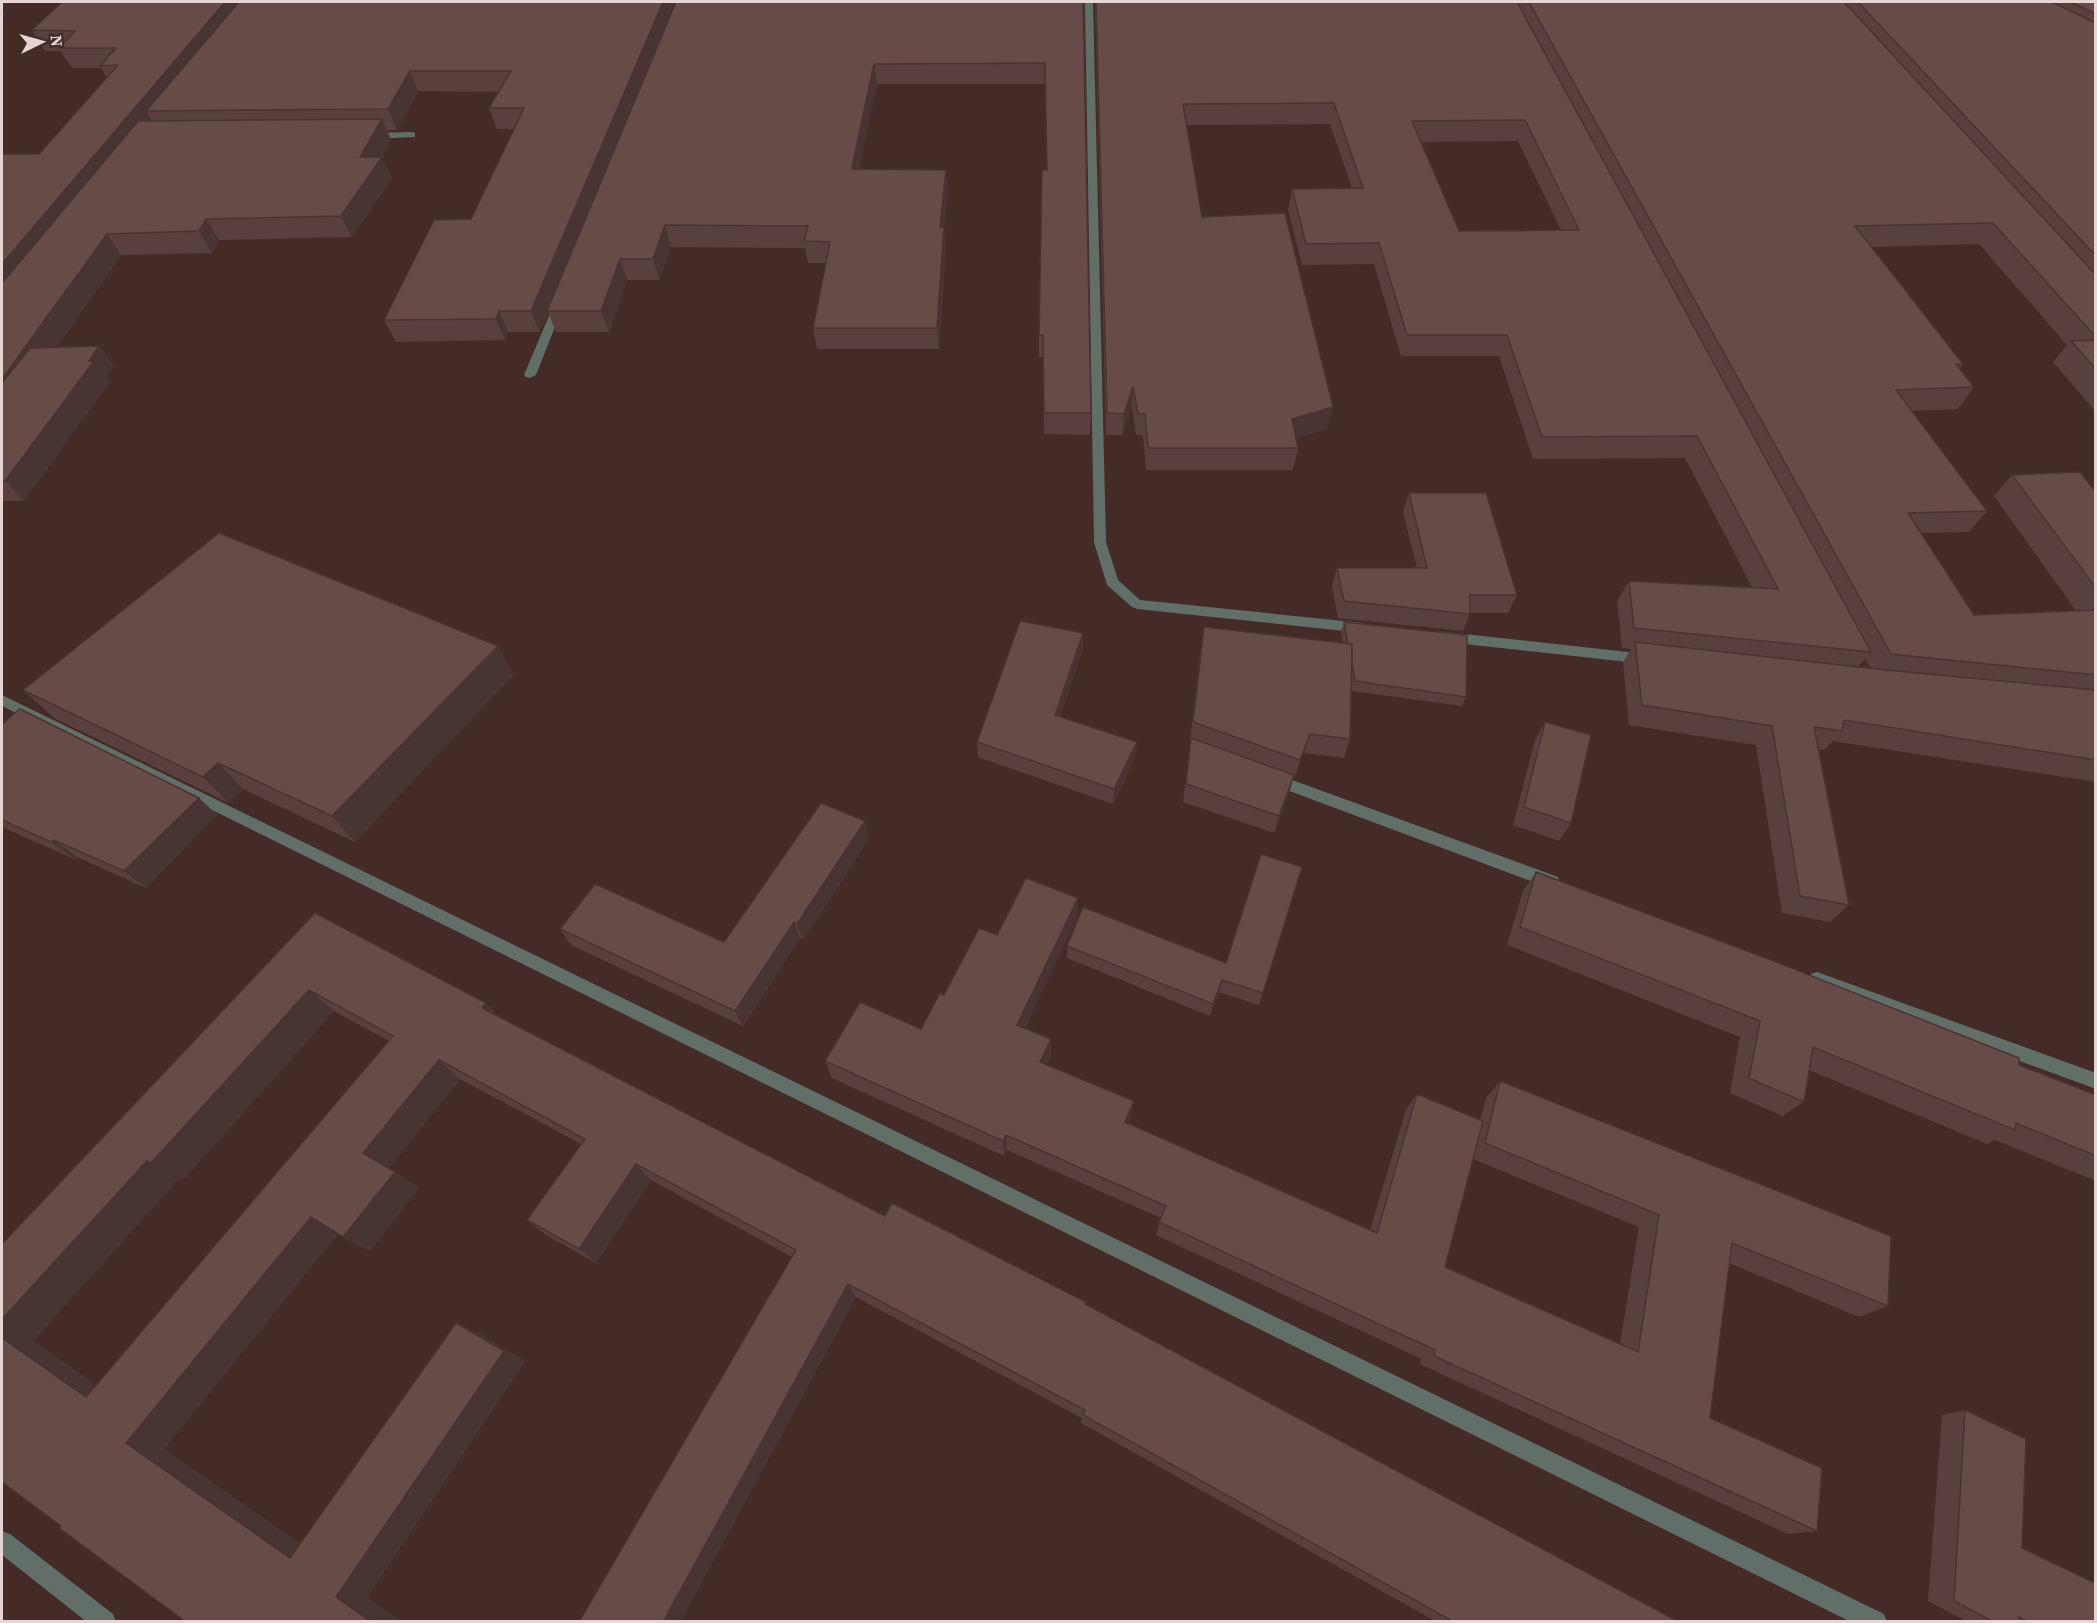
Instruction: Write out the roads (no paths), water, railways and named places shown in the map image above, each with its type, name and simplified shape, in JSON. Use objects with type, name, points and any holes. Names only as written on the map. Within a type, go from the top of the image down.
[{"type":"street","points":[[1089,2],[1100,542],[1112,582],[1137,604],[1374,630]]},
{"type":"street","points":[[364,136],[412,135]]},
{"type":"street","points":[[530,375],[561,298]]},
{"type":"street","points":[[1432,636],[1657,660]]},
{"type":"street","points":[[2,700],[1876,1622]]},
{"type":"street","points":[[1256,773],[1569,888]]},
{"type":"street","points":[[1804,974],[2096,1081]]},
{"type":"street","points":[[2,1542],[105,1622]]}]
